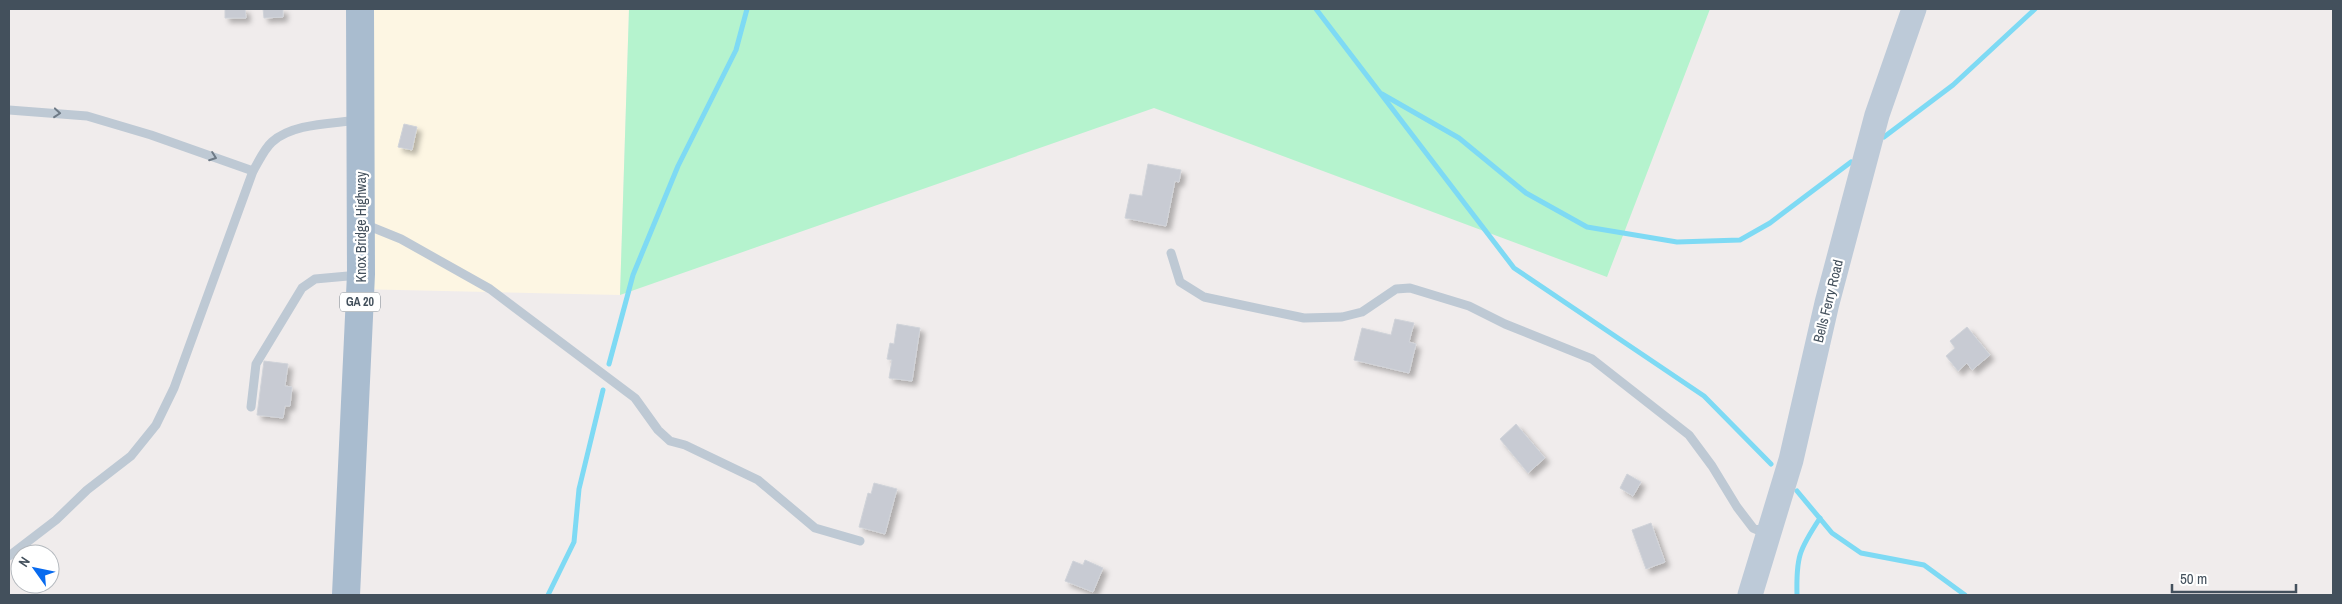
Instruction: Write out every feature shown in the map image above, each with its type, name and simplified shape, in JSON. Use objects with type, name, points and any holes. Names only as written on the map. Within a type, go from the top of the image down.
[{"type":"main road","name":"Knox Bridge Highway","points":[[346,595],[362,274],[360,9]]},
{"type":"main road","name":"Bells Ferry Road","points":[[1750,595],[1791,460],[1827,303],[1877,115],[1914,9]]},
{"type":"lane","points":[[9,110],[87,116],[150,135],[253,172]]},
{"type":"lane","points":[[9,556],[56,520],[87,490],[131,456],[156,425],[174,388],[253,172],[272,142],[302,128],[361,120]]},
{"type":"lane","points":[[362,223],[401,238],[490,289],[635,398],[658,430],[670,441],[685,445],[758,480],[815,528],[860,541]]},
{"type":"lane","points":[[1172,253],[1180,282],[1204,297],[1304,318],[1342,317],[1362,312],[1396,288],[1410,288],[1469,306],[1505,324],[1592,359],[1689,435],[1753,528],[1769,535]]},
{"type":"lane","points":[[251,407],[256,364],[302,288],[315,279],[362,274]]},
{"type":"shaded area","points":[[352,9],[629,9],[620,295],[354,289]]},
{"type":"green space","points":[[629,9],[1710,9],[1607,277],[1154,108],[620,295]]},
{"type":"building","points":[[225,9],[245,9],[246,18],[225,18]]},
{"type":"building","points":[[263,9],[283,9],[283,17],[264,18]]},
{"type":"building","points":[[404,124],[417,127],[412,150],[398,147]]},
{"type":"building","points":[[1148,164],[1181,170],[1179,182],[1175,181],[1166,226],[1125,218],[1130,194],[1142,196]]},
{"type":"building","points":[[1395,319],[1414,323],[1409,342],[1416,344],[1409,373],[1354,360],[1362,328],[1391,335]]},
{"type":"building","points":[[897,324],[920,328],[912,381],[889,378],[892,360],[887,359],[890,343],[894,344]]},
{"type":"building","points":[[1967,327],[1990,355],[1972,370],[1967,363],[1958,371],[1946,356],[1955,348],[1950,341]]},
{"type":"building","points":[[264,361],[288,364],[285,386],[292,387],[290,406],[285,406],[283,418],[257,415]]},
{"type":"building","points":[[1516,424],[1545,458],[1528,473],[1500,439]]},
{"type":"building","points":[[1627,474],[1641,482],[1633,496],[1620,488]]},
{"type":"building","points":[[874,483],[897,489],[885,534],[859,527],[868,493],[871,494]]},
{"type":"building","points":[[1651,523],[1665,562],[1646,569],[1632,530]]},
{"type":"building","points":[[1085,560],[1103,568],[1093,592],[1065,581],[1073,561],[1083,565]]},
{"type":"waterway","points":[[609,364],[633,275],[678,166],[736,50],[747,9]]},
{"type":"waterway","points":[[1316,9],[1514,268],[1704,396],[1771,464]]},
{"type":"waterway","points":[[1884,137],[1953,85],[2035,9]]},
{"type":"waterway","points":[[1382,94],[1459,138],[1526,193],[1587,227],[1677,242],[1740,240],[1770,223],[1851,162]]},
{"type":"waterway","points":[[548,595],[574,542],[579,489],[603,390]]},
{"type":"waterway","points":[[1797,491],[1832,533],[1861,553],[1924,565],[1965,595]]},
{"type":"waterway","points":[[1797,595],[1797,571],[1800,554],[1807,538],[1820,518]]}]
